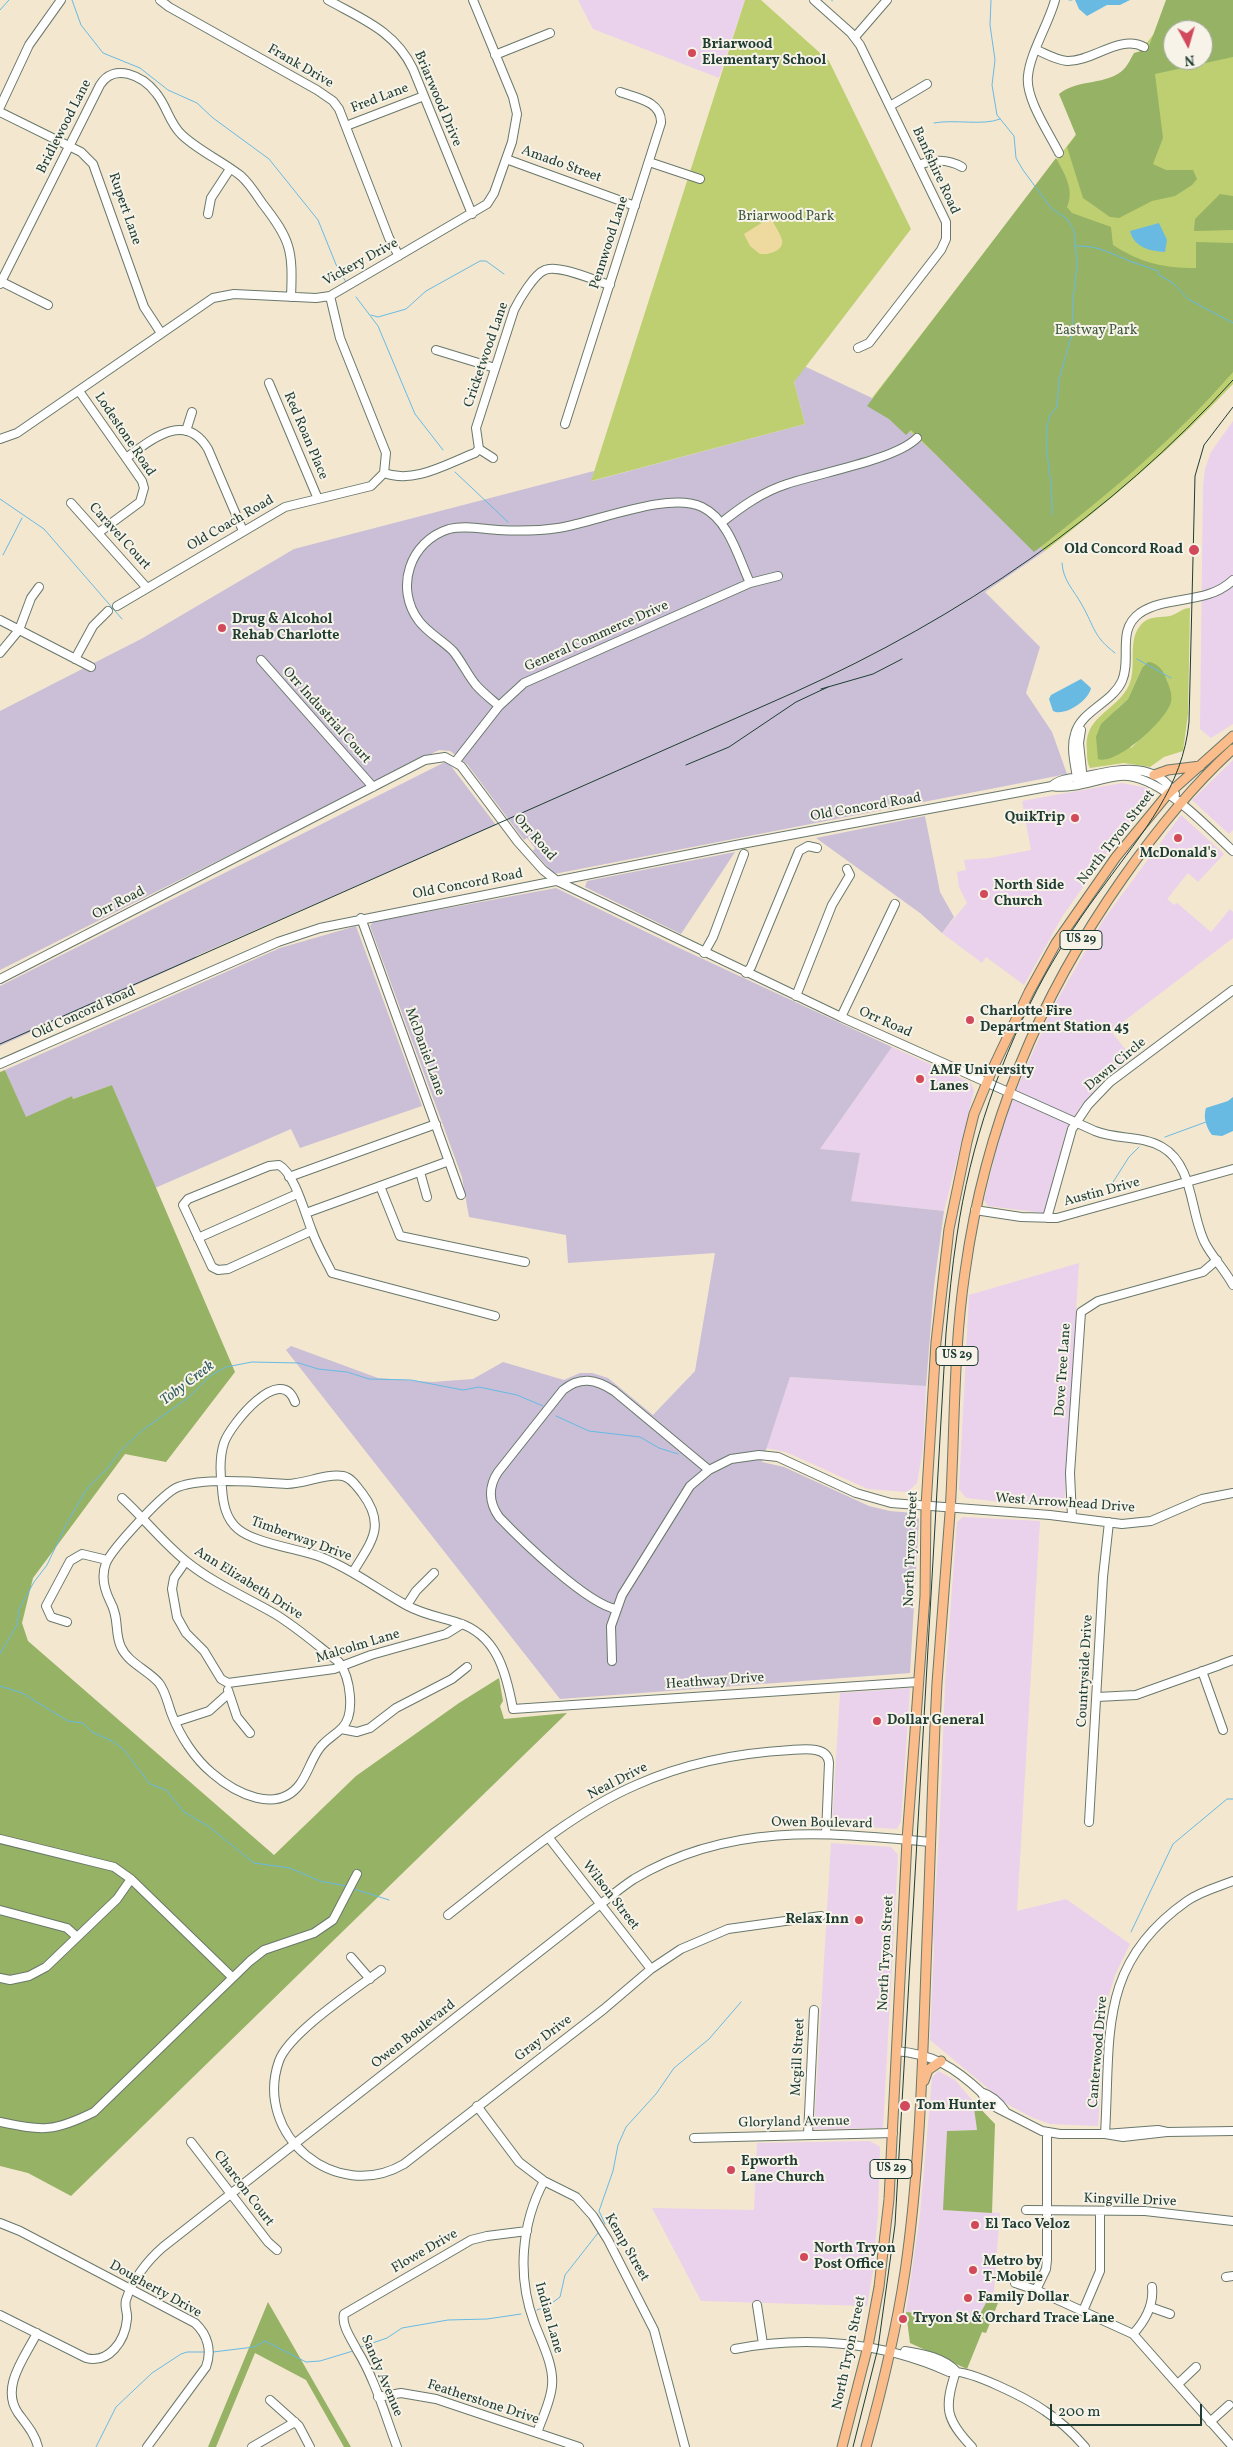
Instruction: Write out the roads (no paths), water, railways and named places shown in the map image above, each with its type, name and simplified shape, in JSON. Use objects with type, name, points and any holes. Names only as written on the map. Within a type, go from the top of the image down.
[{"type":"main road","name":"North Tryon Street","points":[[842,2447],[868,2346],[886,2234],[893,2134],[907,1840],[924,1605],[926,1506],[936,1342],[949,1229],[974,1114],[1029,992],[1056,943],[1116,857],[1170,793],[1233,736]]},
{"type":"main road","name":"North Tryon Street","points":[[866,2447],[891,2351],[904,2276],[910,2225],[920,2093],[938,1680],[950,1508],[956,1359],[964,1276],[975,1210],[996,1128],[1008,1091],[1035,1026],[1073,952],[1146,844],[1179,802],[1233,749]]},
{"type":"main road","points":[[1154,775],[1168,770],[1202,766]]},
{"type":"main road","points":[[920,2093],[928,2070],[940,2061]]},
{"type":"street","points":[[0,107],[29,44],[61,0]]},
{"type":"street","name":"Frank Drive","points":[[160,0],[169,7],[323,94],[337,106],[389,238],[399,256]]},
{"type":"street","name":"Briarwood Drive","points":[[328,0],[381,30],[394,40],[407,56],[472,214]]},
{"type":"street","name":"Vickery Drive","points":[[0,439],[17,434],[200,305],[218,297],[234,294],[316,298],[330,296],[483,207],[492,197],[516,132],[517,114],[473,0]]},
{"type":"street","name":"Banfshire Road","points":[[814,0],[855,38],[944,215],[947,227],[946,239],[941,250],[869,343],[858,348]]},
{"type":"street","points":[[855,38],[887,0]]},
{"type":"street","points":[[1055,0],[1029,69],[1028,86],[1036,107],[1059,153]]},
{"type":"street","points":[[495,54],[550,33]]},
{"type":"street","points":[[1037,50],[1068,61],[1127,44],[1144,47]]},
{"type":"street","name":"Bridlewood Lane","points":[[0,282],[103,80],[110,74],[127,73],[136,77],[156,92],[172,123],[183,136],[248,184],[286,237],[292,262],[291,297]]},
{"type":"street","points":[[890,106],[927,84]]},
{"type":"street","name":"Pennwood Lane","points":[[565,424],[660,128],[659,113],[654,105],[620,92]]},
{"type":"street","name":"Fred Lane","points":[[346,126],[424,96]]},
{"type":"street","name":"Rupert Lane","points":[[0,112],[69,146],[85,156],[96,168],[144,308],[161,333]]},
{"type":"street","name":"Amado Street","points":[[506,158],[635,206]]},
{"type":"street","points":[[919,165],[939,160],[955,163],[962,167]]},
{"type":"street","points":[[649,162],[700,179]]},
{"type":"street","points":[[208,214],[211,198],[230,169]]},
{"type":"street","name":"Cricketwood Lane","points":[[479,449],[476,428],[514,310],[541,272],[555,268],[610,285]]},
{"type":"street","points":[[0,282],[48,305]]},
{"type":"street","points":[[330,296],[340,338],[386,453],[384,472],[404,477],[422,474],[475,453],[479,449],[493,458]]},
{"type":"street","points":[[436,350],[496,368]]},
{"type":"street","name":"Red Roan Place","points":[[268,383],[318,499]]},
{"type":"street","name":"Lodestone Road","points":[[78,390],[143,483],[142,498],[136,505],[98,533]]},
{"type":"street","points":[[186,431],[192,412]]},
{"type":"street","points":[[126,458],[160,434],[170,430],[186,431],[198,437],[208,449],[243,531]]},
{"type":"street","points":[[721,523],[739,509],[773,489],[898,451],[917,438]]},
{"type":"street","name":"Old Coach Road","points":[[117,606],[285,506],[371,486],[384,472]]},
{"type":"street","points":[[499,706],[476,685],[452,650],[422,625],[412,609],[407,592],[407,577],[413,558],[427,541],[439,533],[453,528],[547,530],[675,501],[702,507],[721,523],[750,583]]},
{"type":"street","name":"Caravel Court","points":[[71,503],[147,588]]},
{"type":"street","name":"General Commerce Drive","points":[[456,762],[499,706],[515,690],[534,678],[750,583],[778,576]]},
{"type":"street","points":[[1080,780],[1079,739],[1088,717],[1115,690],[1122,680],[1125,666],[1126,636],[1136,616],[1148,609],[1216,592],[1233,580]]},
{"type":"street","points":[[0,653],[19,630],[31,598],[39,586]]},
{"type":"street","points":[[75,659],[93,626],[108,611]]},
{"type":"street","points":[[0,620],[91,668]]},
{"type":"street","name":"Orr Industrial Court","points":[[261,660],[373,787]]},
{"type":"street","name":"Orr Road","points":[[0,979],[428,759],[445,757],[456,762],[518,842],[543,870],[557,880],[841,1017],[1103,1134],[1153,1142],[1164,1147],[1177,1161],[1186,1182],[1203,1238],[1233,1285]]},
{"type":"street","name":"Old Concord Road","points":[[0,1064],[278,942],[320,928],[361,918],[557,880],[1052,786],[1061,787],[1123,769],[1139,770],[1154,775],[1179,802],[1233,851]]},
{"type":"street","name":"Old Concord Road","points":[[1080,780],[1131,776],[1148,781],[1170,793]]},
{"type":"street","points":[[746,972],[751,967],[799,851],[808,846],[816,848]]},
{"type":"street","points":[[704,952],[713,937],[744,854]]},
{"type":"street","points":[[796,996],[832,905],[850,874],[847,869]]},
{"type":"street","points":[[841,1017],[896,904]]},
{"type":"street","name":"McDaniel Lane","points":[[361,918],[461,1195]]},
{"type":"street","name":"Dawn Circle","points":[[1047,1218],[1076,1122],[1110,1082],[1233,990]]},
{"type":"street","points":[[290,1177],[436,1124]]},
{"type":"street","points":[[306,1213],[449,1161]]},
{"type":"street","points":[[312,1231],[222,1271],[212,1267],[183,1208],[188,1199],[275,1165],[284,1168],[290,1177],[332,1273],[495,1316]]},
{"type":"street","name":"Austin Drive","points":[[975,1210],[1047,1218],[1090,1210],[1233,1170]]},
{"type":"street","points":[[420,1172],[427,1197]]},
{"type":"street","points":[[380,1186],[400,1236],[525,1262]]},
{"type":"street","points":[[198,1238],[297,1194]]},
{"type":"street","name":"Dove Tree Lane","points":[[1072,1517],[1070,1473],[1081,1312],[1098,1301],[1203,1272],[1216,1260]]},
{"type":"street","points":[[616,1609],[599,1604],[571,1583],[498,1518],[491,1501],[491,1490],[495,1476],[563,1390],[578,1381],[588,1380],[602,1383],[614,1391],[709,1470]]},
{"type":"street","name":"Timberway Drive","points":[[295,1402],[290,1392],[284,1389],[270,1391],[233,1425],[221,1452],[221,1482],[225,1510],[232,1524],[240,1530],[320,1557],[353,1572],[407,1606],[429,1615],[462,1624],[487,1641],[499,1657],[506,1671],[513,1708]]},
{"type":"street","name":"West Arrowhead Drive","points":[[612,1661],[611,1626],[616,1609],[683,1496],[694,1481],[709,1470],[737,1458],[768,1455],[783,1459],[868,1498],[891,1503],[1072,1517],[1128,1524],[1151,1521],[1202,1500],[1233,1493]]},
{"type":"street","points":[[342,1666],[347,1678],[350,1698],[346,1721],[341,1729],[319,1748],[296,1789],[285,1797],[268,1800],[248,1794],[211,1772],[198,1758],[176,1722],[161,1686],[128,1658],[120,1646],[117,1617],[104,1581],[108,1560],[166,1493],[178,1487],[221,1482],[294,1484],[341,1476],[351,1480],[370,1506],[376,1520],[373,1538],[353,1572]]},
{"type":"street","name":"Ann Elizabeth Drive","points":[[122,1498],[186,1561],[284,1620],[342,1666]]},
{"type":"street","name":"Countryside Drive","points":[[1089,1822],[1109,1522]]},
{"type":"street","points":[[67,1622],[51,1617],[46,1606],[70,1562],[82,1554],[108,1560]]},
{"type":"street","points":[[186,1561],[174,1578],[172,1589],[178,1617],[186,1633],[204,1651],[221,1679],[228,1683],[228,1694],[240,1724],[250,1733]]},
{"type":"street","points":[[407,1606],[416,1591],[434,1573]]},
{"type":"street","name":"Malcolm Lane","points":[[228,1683],[270,1676],[313,1673],[342,1666],[371,1655],[446,1634],[462,1624]]},
{"type":"street","points":[[1097,1697],[1136,1695],[1233,1660]]},
{"type":"street","points":[[341,1729],[354,1732],[370,1728],[396,1708],[452,1679],[467,1667]]},
{"type":"street","points":[[1202,1671],[1223,1730]]},
{"type":"street","name":"Heathway Drive","points":[[513,1708],[918,1682]]},
{"type":"street","points":[[176,1722],[209,1711],[228,1694]]},
{"type":"street","name":"Neal Drive","points":[[448,1915],[549,1838],[618,1793],[693,1764],[728,1756],[794,1750],[822,1752],[828,1757],[829,1763],[826,1834]]},
{"type":"street","name":"Owen Boulevard","points":[[0,2315],[86,2358],[97,2360],[105,2358],[113,2352],[126,2328],[126,2301],[154,2255],[601,1904],[634,1879],[657,1867],[719,1844],[776,1834],[826,1834],[931,1842]]},
{"type":"street","name":"Wilson Street","points":[[549,1838],[651,1970]]},
{"type":"street","points":[[0,1839],[114,1867],[131,1879],[232,1977]]},
{"type":"street","points":[[0,2122],[50,2129],[72,2123],[94,2112],[232,1977],[264,1950],[314,1933],[333,1920],[357,1874]]},
{"type":"street","points":[[0,1978],[10,1980],[30,1976],[46,1967],[117,1898],[131,1879]]},
{"type":"street","name":"Canterwood Drive","points":[[1105,2134],[1113,2011],[1117,1990],[1129,1961],[1147,1934],[1168,1914],[1199,1894],[1233,1882]]},
{"type":"street","points":[[0,1910],[67,1928],[77,1937]]},
{"type":"street","name":"Gray Drive","points":[[295,2143],[316,2162],[329,2170],[353,2177],[376,2175],[404,2164],[604,2009],[651,1970],[681,1949],[728,1929],[821,1916]]},
{"type":"street","points":[[351,1957],[370,1979]]},
{"type":"street","points":[[295,2143],[281,2125],[278,2115],[275,2093],[279,2061],[285,2050],[300,2033],[381,1970]]},
{"type":"street","name":"Mcgill Street","points":[[808,2135],[814,2010]]},
{"type":"street","points":[[896,2051],[922,2055],[940,2061],[981,2092],[988,2094],[1001,2104],[1005,2111],[1022,2123],[1047,2132],[1105,2134],[1149,2130],[1167,2132],[1233,2131]]},
{"type":"street","name":"Kemp Street","points":[[477,2106],[520,2162],[544,2181],[572,2194],[588,2209],[608,2240],[634,2286],[654,2330],[685,2447]]},
{"type":"street","points":[[1036,2290],[1046,2265],[1047,2132]]},
{"type":"street","name":"Gloryland Avenue","points":[[694,2138],[893,2134]]},
{"type":"street","name":"Charcon Court","points":[[190,2142],[268,2242],[277,2250]]},
{"type":"street","name":"Indian Lane","points":[[537,2433],[552,2385],[551,2373],[531,2316],[522,2275],[527,2231],[532,2208],[544,2181]]},
{"type":"street","name":"Kingville Drive","points":[[1026,2210],[1145,2211],[1233,2221]]},
{"type":"street","points":[[1083,2312],[1100,2272],[1100,2211]]},
{"type":"street","name":"Dougherty Drive","points":[[0,2223],[20,2231],[195,2323],[204,2333],[209,2356],[206,2367],[147,2447]]},
{"type":"street","name":"Flowe Drive","points":[[344,2315],[346,2312],[471,2240],[527,2231]]},
{"type":"street","points":[[1015,2283],[1036,2290],[1133,2334],[1233,2447]]},
{"type":"street","points":[[1133,2334],[1144,2321],[1150,2307],[1152,2287]]},
{"type":"street","points":[[757,2305],[763,2344]]},
{"type":"street","points":[[1150,2307],[1170,2314]]},
{"type":"street","name":"Sandy Avenue","points":[[344,2315],[348,2331],[363,2359],[397,2447]]},
{"type":"street","points":[[37,2333],[13,2379],[11,2392],[15,2408],[34,2434],[38,2447]]},
{"type":"street","points":[[735,2349],[763,2344],[868,2346],[891,2351],[949,2372],[956,2370],[984,2380],[1034,2404],[1060,2422],[1085,2447]]},
{"type":"street","points":[[1178,2384],[1196,2368]]},
{"type":"street","points":[[956,2370],[948,2394],[948,2414],[957,2432],[971,2447]]},
{"type":"street","name":"Featherstone Drive","points":[[378,2397],[402,2393],[422,2395],[580,2447]]},
{"type":"street","points":[[270,2400],[296,2422],[310,2447]]},
{"type":"street","points":[[1210,2422],[1229,2405]]},
{"type":"street","points":[[252,2447],[296,2422]]},
{"type":"water","points":[[1075,0],[1130,0],[1120,5],[1107,5],[1087,16],[1079,9]]},
{"type":"water","points":[[1159,223],[1167,240],[1165,252],[1153,251],[1143,247],[1135,241],[1130,231]]},
{"type":"water","points":[[1081,679],[1091,688],[1086,698],[1070,710],[1064,712],[1053,711],[1049,699],[1051,695]]},
{"type":"water","points":[[1233,1097],[1233,1131],[1222,1136],[1212,1135],[1206,1122],[1206,1108],[1228,1101]]},
{"type":"waterway","points":[[0,10],[9,0]]},
{"type":"waterway","points":[[72,0],[81,25],[103,53],[140,68],[168,90],[197,103],[213,118],[269,159],[318,220],[337,267],[346,282]]},
{"type":"waterway","points":[[991,0],[990,25],[995,60],[992,85],[997,115],[1014,136],[1016,158],[1023,170],[1051,208],[1068,220],[1074,231],[1077,264],[1072,333],[1059,380],[1057,407],[1051,413],[1046,433],[1052,494],[1052,515]]},
{"type":"waterway","points":[[934,123],[986,122],[1000,119]]},
{"type":"waterway","points":[[1075,246],[1098,249],[1158,271],[1159,275],[1173,283],[1188,299],[1233,323]]},
{"type":"waterway","points":[[371,315],[378,317],[406,309],[426,291],[480,261],[486,261],[504,274]]},
{"type":"waterway","points":[[356,297],[378,326],[415,414],[443,450]]},
{"type":"waterway","points":[[455,472],[508,522]]},
{"type":"waterway","points":[[0,499],[44,529],[122,619]]},
{"type":"waterway","points":[[3,555],[22,518]]},
{"type":"waterway","points":[[1062,563],[1064,575],[1095,631],[1102,642],[1115,653]]},
{"type":"waterway","points":[[1137,659],[1171,678]]},
{"type":"waterway","points":[[1165,1137],[1206,1122]]},
{"type":"waterway","points":[[1108,1190],[1129,1157],[1139,1147]]},
{"type":"waterway","name":"Toby Creek","points":[[0,1654],[17,1625],[19,1609],[34,1582],[47,1565],[68,1521],[88,1487],[108,1468],[120,1451],[144,1429],[188,1398],[210,1376],[226,1367],[252,1362],[299,1363],[318,1369],[347,1372],[369,1379],[411,1380],[463,1390],[479,1387],[517,1395],[543,1406]]},
{"type":"waterway","name":"Toby Creek","points":[[556,1416],[589,1431],[640,1437],[659,1448],[678,1454]]},
{"type":"waterway","points":[[0,1686],[22,1693],[68,1721],[83,1723],[92,1732],[114,1742],[124,1750],[150,1784],[166,1790],[184,1812],[208,1826],[254,1863],[290,1868],[320,1881],[346,1886]]},
{"type":"waterway","points":[[1131,1932],[1173,1844],[1227,1799],[1233,1799]]},
{"type":"waterway","points":[[354,1889],[389,1900]]},
{"type":"waterway","points":[[605,2224],[599,2211],[613,2171],[618,2145],[626,2127],[656,2094],[674,2068],[709,2039],[741,2002]]},
{"type":"waterway","points":[[537,2310],[548,2306],[560,2297],[565,2275],[598,2233]]},
{"type":"waterway","points":[[361,2347],[387,2338],[402,2328],[448,2320],[487,2319],[521,2314]]},
{"type":"waterway","points":[[213,2352],[254,2347],[265,2341],[306,2362],[320,2361],[353,2351]]},
{"type":"waterway","points":[[96,2447],[116,2407],[152,2373],[181,2354],[205,2352]]},
{"type":"tram line","points":[[853,2447],[878,2348],[895,2225],[946,1333],[957,1235],[963,1201],[970,1168],[989,1101],[1029,1005],[1074,928],[1159,808],[1179,768],[1189,722],[1195,476],[1204,445],[1233,407]]},
{"type":"railway","points":[[0,1044],[795,692],[856,663],[916,631],[1030,559],[1084,519],[1137,475],[1186,429],[1233,380]]},
{"type":"railway","points":[[821,689],[873,674],[902,659]]},
{"type":"railway","points":[[686,765],[729,747],[796,702],[828,687]]},
{"type":"place","name":"Briarwood Elementary School","points":[[692,53]]},
{"type":"place","name":"Old Concord Road","points":[[1194,550]]},
{"type":"place","name":"Drug & Alcohol Rehab Charlotte","points":[[222,628]]},
{"type":"place","name":"QuikTrip","points":[[1075,818]]},
{"type":"place","name":"McDonald's","points":[[1178,838]]},
{"type":"place","name":"North Side Church","points":[[984,894]]},
{"type":"place","name":"Charlotte Fire Department Station 45","points":[[970,1020]]},
{"type":"place","name":"AMF University Lanes","points":[[920,1079]]},
{"type":"place","name":"Dollar General","points":[[877,1721]]},
{"type":"place","name":"Relax Inn","points":[[859,1920]]},
{"type":"place","name":"Tom Hunter","points":[[905,2106]]},
{"type":"place","name":"Epworth Lane Church","points":[[731,2170]]},
{"type":"place","name":"El Taco Veloz","points":[[975,2225]]},
{"type":"place","name":"North Tryon Post Office","points":[[804,2257]]},
{"type":"place","name":"Metro by T-Mobile","points":[[973,2270]]},
{"type":"place","name":"Family Dollar","points":[[968,2298]]},
{"type":"place","name":"Tryon St & Orchard Trace Lane","points":[[903,2319]]},
{"type":"park label","name":"Briarwood Park","points":[[786,217]]},
{"type":"park label","name":"Eastway Park","points":[[1096,331]]}]
